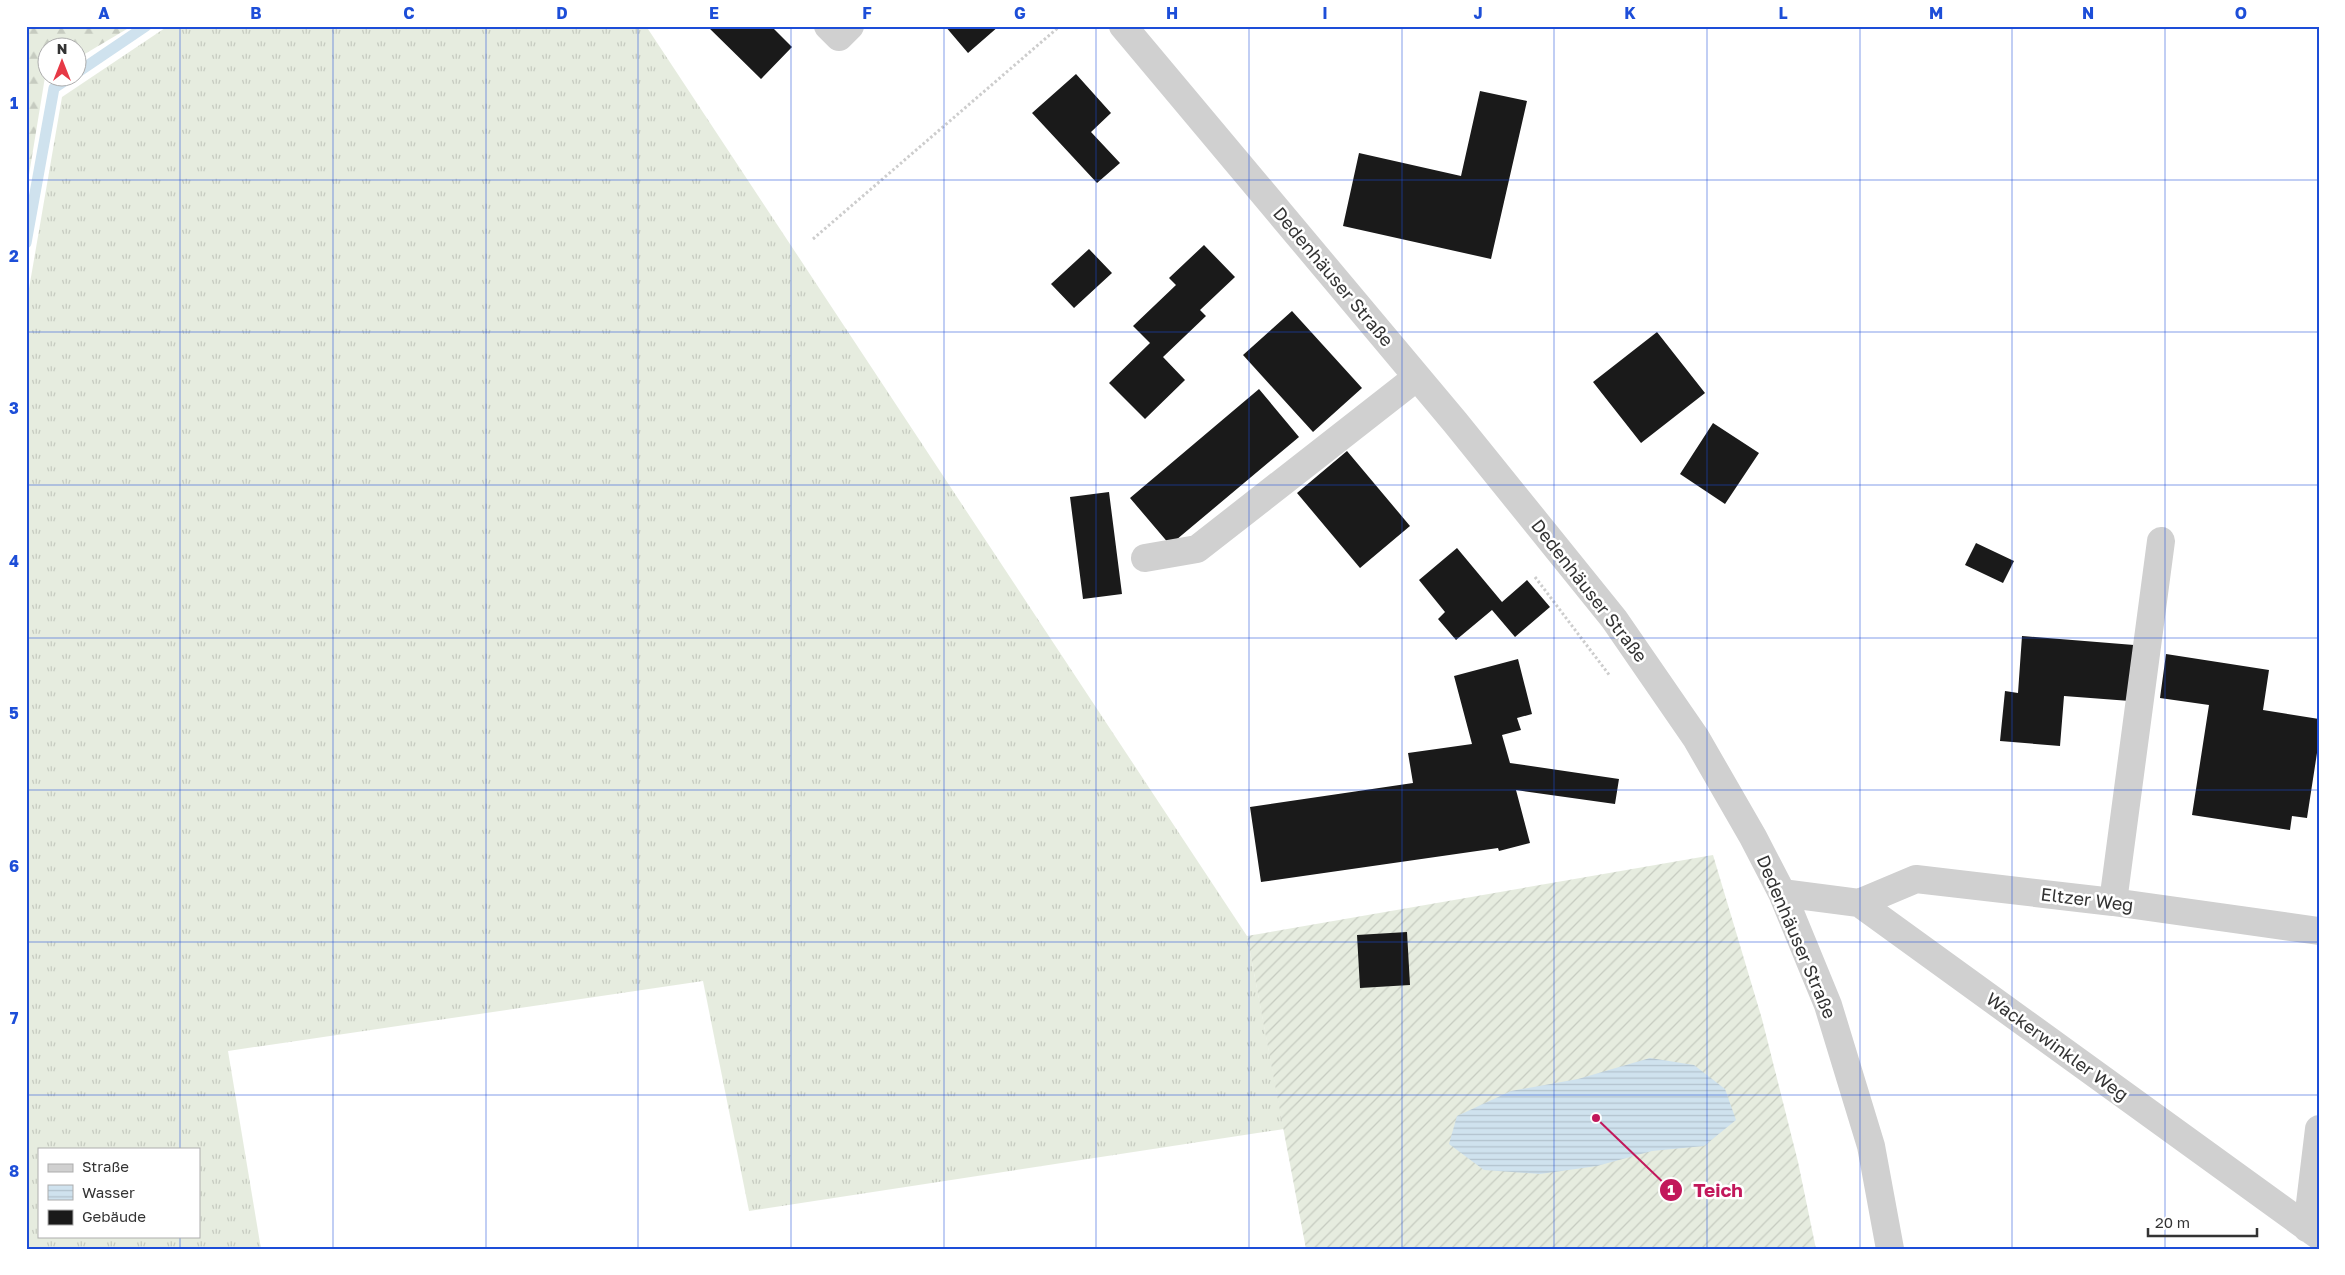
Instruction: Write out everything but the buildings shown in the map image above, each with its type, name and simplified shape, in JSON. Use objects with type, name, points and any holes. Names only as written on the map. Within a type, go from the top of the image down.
[{"type":"street","points":[[828,26],[838,37],[850,26]]},
{"type":"street","name":"Dedenhäuser Straße","points":[[1123,26],[1417,377],[1614,619],[1696,738],[1753,837],[1782,893],[1828,1005],[1871,1146],[1890,1249]]},
{"type":"street","points":[[1145,558],[1197,549],[1417,377]]},
{"type":"street","points":[[2113,902],[2161,541]]},
{"type":"street","name":"Eltzer Weg","points":[[1859,903],[1916,879],[2113,902],[2319,931]]},
{"type":"street","name":"Wackerwinkler Weg","points":[[1782,893],[1859,903],[2313,1232]]},
{"type":"street","points":[[2313,1232],[2319,1129]]},
{"type":"path","points":[[813,239],[1060,26]]},
{"type":"path","points":[[1534,576],[1612,678]]},
{"type":"green space","points":[[26,26],[132,26],[88,52],[88,38],[38,38],[38,88],[43,88],[26,193]]},
{"type":"green space","points":[[168,26],[646,26],[1247,936],[1284,1129],[749,1211],[703,981],[228,1051],[261,1249],[26,1249],[26,306],[62,97],[75,88],[88,88],[88,80]]},
{"type":"green space","points":[[1713,855],[1762,1019],[1798,1162],[1816,1249],[1306,1249],[1247,936]]},
{"type":"water","points":[[1650,1058],[1694,1065],[1725,1089],[1736,1120],[1704,1146],[1652,1151],[1597,1166],[1540,1174],[1484,1170],[1449,1144],[1457,1116],[1511,1091],[1578,1079]]},
{"type":"waterway","points":[[88,65],[146,26]]},
{"type":"waterway","points":[[26,243],[54,88]]},
{"type":"place","name":"Teich","points":[[1596,1118]]}]
